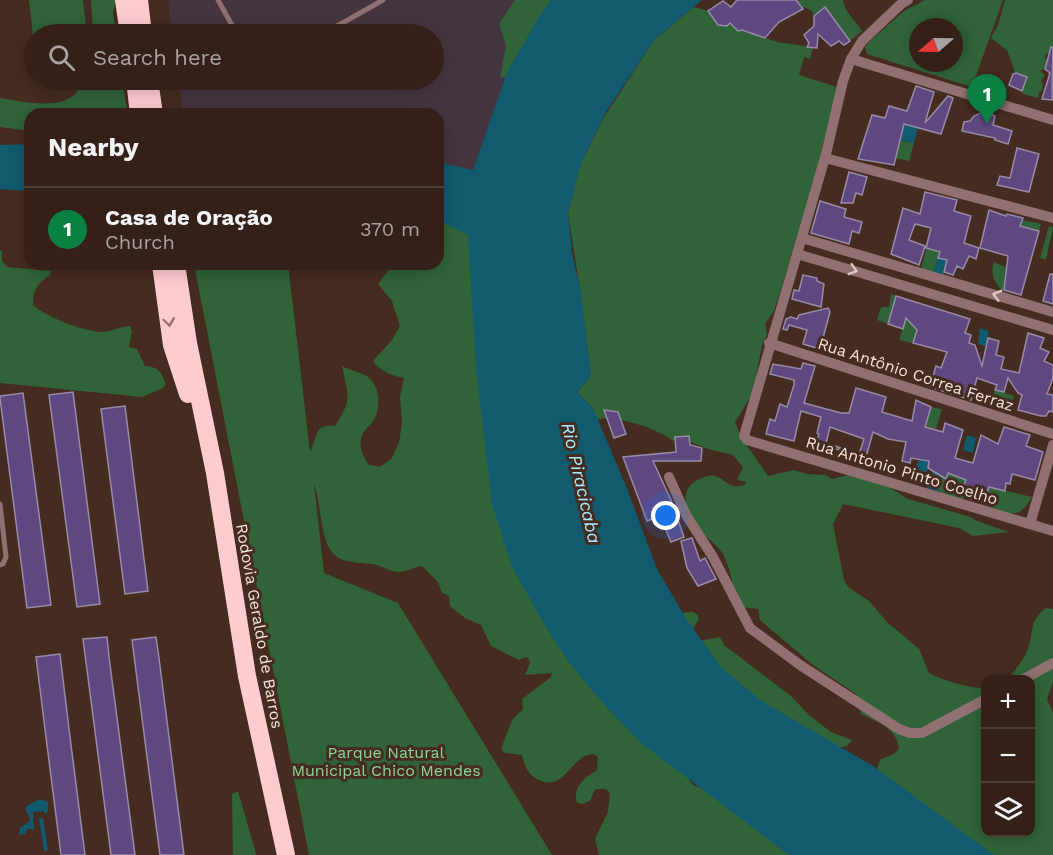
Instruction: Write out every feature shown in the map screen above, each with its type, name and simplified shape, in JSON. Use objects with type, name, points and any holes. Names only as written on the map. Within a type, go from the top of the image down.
[{"type":"highway","points":[[124,0],[128,24]]},
{"type":"highway","points":[[138,0],[142,24]]},
{"type":"highway","points":[[139,90],[146,108]]},
{"type":"highway","points":[[146,108],[148,90]]},
{"type":"highway","name":"Rodovia Geraldo de Barros","points":[[161,270],[172,345],[215,473]]},
{"type":"highway","name":"Rodovia Geraldo de Barros","points":[[177,270],[188,344],[215,473],[247,676],[286,855]]},
{"type":"street","points":[[770,343],[825,158],[843,81],[851,59],[862,41],[908,0]]},
{"type":"street","points":[[851,59],[1053,120]]},
{"type":"street","points":[[825,158],[1053,218]]},
{"type":"street","points":[[801,238],[1053,312]]},
{"type":"street","points":[[797,254],[1053,330]]},
{"type":"street","name":"Rua Antônio Correa Ferraz","points":[[770,343],[1053,434]]},
{"type":"street","name":"Rua Antonio Pinto Coelho","points":[[770,343],[744,436],[747,440],[1053,531]]},
{"type":"street","points":[[1030,524],[1053,445]]},
{"type":"street","points":[[669,477],[686,515],[713,557],[750,628],[800,665],[899,729],[910,733],[922,733],[981,702]]},
{"type":"street","points":[[1031,675],[1053,663]]},
{"type":"lane","points":[[218,0],[231,24]]},
{"type":"lane","points":[[341,24],[383,0]]},
{"type":"lane","points":[[0,504],[6,557],[0,565]]},
{"type":"shaded area","points":[[168,0],[550,0],[507,72],[473,170],[444,163],[444,108],[182,108],[180,90],[444,90],[444,24],[171,24]]},
{"type":"green space","points":[[29,0],[83,0],[86,24],[32,24]]},
{"type":"green space","points":[[91,0],[116,0],[113,12],[115,24],[92,24]]},
{"type":"green space","points":[[515,0],[601,0],[512,76],[500,78],[506,45],[499,24]]},
{"type":"green space","points":[[797,0],[843,0],[848,13],[862,31],[850,41],[819,12],[814,16],[812,11],[804,7],[803,9]]},
{"type":"green space","points":[[925,0],[1003,0],[972,87],[924,72],[963,72],[963,18],[909,18],[909,67],[867,54],[865,47],[904,11]]},
{"type":"green space","points":[[1005,0],[1053,0],[1053,53],[1044,56],[1047,61],[1045,68],[1040,71],[1045,75],[1041,81],[1042,91],[1039,92],[1038,98],[1023,94],[1007,50],[991,38],[998,25]]},
{"type":"green space","points":[[694,7],[708,11],[727,26],[730,23],[738,31],[742,30],[777,42],[813,47],[810,59],[804,57],[799,75],[837,87],[818,165],[780,293],[774,311],[765,324],[767,335],[762,345],[753,393],[735,422],[741,437],[768,476],[794,470],[806,474],[826,475],[832,479],[849,475],[884,484],[908,499],[971,517],[1009,532],[973,536],[959,528],[843,504],[833,524],[844,580],[848,587],[869,601],[887,622],[919,649],[929,673],[956,684],[981,688],[981,837],[1035,837],[1035,675],[1011,675],[1025,655],[1036,618],[1046,608],[1053,609],[1053,682],[1047,699],[1053,713],[1053,855],[964,855],[883,773],[878,771],[877,767],[881,759],[894,754],[899,749],[891,731],[861,714],[856,694],[813,665],[760,620],[758,609],[740,607],[731,589],[731,575],[724,556],[699,529],[686,504],[687,491],[691,485],[708,476],[718,477],[734,486],[746,484],[746,482],[737,480],[743,467],[733,455],[708,449],[678,437],[673,441],[658,432],[636,424],[604,418],[597,420],[593,408],[577,392],[591,376],[568,213],[581,163],[603,119],[654,40]]},
{"type":"green space","points":[[78,90],[124,90],[127,108],[24,108],[24,130],[0,127],[0,98],[50,103],[69,99]]},
{"type":"green space","points":[[900,140],[914,143],[909,161],[896,158]]},
{"type":"green space","name":"Parque Natural Municipal Chico Mendes","points":[[444,213],[471,233],[668,751],[693,785],[736,802],[803,855],[599,855],[595,839],[608,812],[610,793],[606,789],[595,789],[590,801],[583,804],[577,803],[576,797],[581,783],[597,770],[598,757],[593,754],[585,756],[562,777],[549,783],[530,774],[522,755],[505,753],[501,749],[512,720],[523,709],[522,699],[551,677],[552,673],[525,675],[530,663],[529,659],[526,657],[519,660],[491,646],[481,625],[465,618],[450,606],[449,596],[442,593],[438,582],[422,566],[396,572],[339,558],[333,553],[324,535],[314,484],[324,573],[398,603],[552,855],[309,855],[195,270],[289,270],[310,452],[320,429],[335,426],[345,409],[348,397],[342,366],[368,377],[377,391],[378,409],[374,420],[363,434],[361,446],[369,465],[380,467],[392,458],[399,443],[402,422],[400,397],[404,378],[379,368],[373,361],[392,340],[400,326],[392,301],[378,284],[388,270],[444,270]]},
{"type":"green space","points":[[1023,220],[1041,224],[1039,231],[1020,227]]},
{"type":"green space","points":[[1049,226],[1053,227],[1046,260],[1040,258]]},
{"type":"green space","points":[[927,246],[940,252],[932,276],[920,273]]},
{"type":"green space","points":[[2,250],[2,261],[7,267],[51,271],[35,291],[33,305],[39,310],[66,323],[95,331],[106,332],[130,326],[132,332],[129,347],[137,349],[145,366],[159,371],[166,384],[163,388],[142,397],[0,383],[0,251]]},
{"type":"green space","points":[[994,262],[1007,268],[1004,291],[994,278],[992,270]]},
{"type":"green space","points":[[891,294],[896,296],[888,324],[877,320],[881,307],[889,307]]},
{"type":"green space","points":[[906,318],[913,323],[917,331],[913,343],[899,340]]},
{"type":"green space","points":[[995,390],[1014,396],[1010,413],[990,406]]},
{"type":"green space","points":[[931,407],[942,409],[936,429],[932,428],[930,434],[925,427]]},
{"type":"green space","points":[[948,473],[966,480],[964,487],[967,488],[963,500],[938,492],[941,477],[946,478]]},
{"type":"green space","points":[[989,487],[1032,497],[1022,510],[1011,514],[984,503]]},
{"type":"green space","points":[[662,599],[678,613],[693,612],[698,615],[699,619],[691,632],[693,638],[698,641],[720,637],[724,645],[791,696],[809,715],[831,732],[852,740],[847,746],[825,750],[807,739],[764,723],[749,704],[714,681],[680,642],[666,619],[662,609]]},
{"type":"green space","points":[[238,791],[256,855],[233,855],[232,794]]},
{"type":"water","name":"Rio Piracicaba","points":[[551,0],[702,0],[654,40],[606,112],[581,163],[568,213],[591,376],[577,392],[593,408],[628,491],[657,569],[687,620],[722,668],[760,700],[873,766],[994,855],[789,855],[641,743],[608,709],[571,665],[544,624],[512,567],[492,504],[476,368],[468,235],[444,223],[444,163],[473,170],[507,72]]},
{"type":"water","points":[[904,124],[918,128],[914,143],[900,140]]},
{"type":"water","points":[[24,144],[24,191],[0,189],[0,145]]},
{"type":"water","points":[[938,258],[947,260],[943,279],[932,276]]},
{"type":"water","points":[[980,328],[989,331],[986,346],[978,344]]},
{"type":"water","points":[[967,435],[976,438],[973,453],[963,450]]},
{"type":"water","points":[[919,459],[929,460],[926,477],[914,473]]},
{"type":"water","points":[[932,470],[942,473],[938,492],[926,488]]},
{"type":"water","points":[[40,799],[48,802],[48,811],[45,815],[44,811],[33,812],[34,829],[27,829],[26,833],[19,835],[20,828],[29,822],[30,818],[25,809]]},
{"type":"water","points":[[39,818],[43,818],[48,850],[44,851]]},
{"type":"building","points":[[737,0],[796,0],[803,9],[779,22],[765,38],[742,30],[738,31],[730,23],[727,26],[718,25],[708,11],[723,1],[731,7]]},
{"type":"building","points":[[825,7],[850,41],[844,45],[839,41],[831,46],[818,34],[817,48],[807,47],[809,43],[804,35],[814,26],[814,16]]},
{"type":"building","points":[[1051,47],[1053,47],[1052,100],[1042,99],[1050,73],[1045,69]]},
{"type":"building","points":[[1013,74],[1027,77],[1022,91],[1009,85]]},
{"type":"building","points":[[916,86],[934,92],[925,123],[948,96],[953,98],[941,134],[904,124],[894,165],[858,159],[872,115],[885,118],[889,106],[907,111]]},
{"type":"building","points":[[983,112],[995,116],[993,125],[1012,131],[1008,144],[995,140],[995,138],[962,131],[964,122],[970,121],[974,116]]},
{"type":"building","points":[[1017,148],[1039,154],[1029,192],[997,185],[1000,176],[1010,178]]},
{"type":"building","points":[[849,172],[867,177],[862,195],[856,193],[853,203],[841,203]]},
{"type":"building","points":[[925,192],[957,200],[954,211],[971,216],[964,243],[979,248],[976,259],[969,256],[963,269],[957,266],[953,275],[944,272],[947,260],[938,258],[940,252],[926,248],[931,228],[915,224],[909,240],[925,246],[919,265],[891,254],[903,208],[920,214]]},
{"type":"building","points":[[820,201],[846,209],[844,217],[862,222],[859,233],[852,231],[849,244],[811,233]]},
{"type":"building","points":[[989,210],[1006,216],[1007,214],[1023,218],[1020,226],[1039,231],[1021,295],[1004,290],[1008,256],[980,248]]},
{"type":"building","points":[[1050,274],[1053,274],[1053,304],[1043,301]]},
{"type":"building","points":[[803,275],[817,278],[817,281],[824,284],[821,307],[792,299],[794,290],[799,291]]},
{"type":"building","points":[[896,296],[970,319],[965,333],[971,335],[969,343],[975,345],[982,366],[988,338],[999,341],[996,355],[1004,357],[1001,369],[1019,373],[1028,333],[1044,338],[1040,348],[1049,352],[1044,361],[1053,365],[1053,378],[1047,394],[1053,395],[1053,412],[1049,411],[1046,416],[1041,416],[1018,410],[1022,395],[1018,393],[1008,378],[1004,392],[995,390],[997,385],[977,378],[971,400],[930,387],[936,366],[941,368],[947,352],[913,343],[917,330],[906,318],[903,329],[888,324]]},
{"type":"building","points":[[828,308],[830,312],[820,349],[803,344],[807,330],[789,325],[787,330],[783,329],[786,319],[791,317],[797,319],[799,315]]},
{"type":"building","points":[[803,363],[815,366],[804,403],[849,413],[856,388],[886,397],[882,412],[912,421],[916,400],[931,407],[925,427],[943,432],[945,423],[963,430],[955,458],[973,463],[981,435],[998,444],[1004,427],[1030,435],[1026,446],[1043,452],[1035,480],[1012,474],[1010,484],[1006,483],[1005,491],[989,487],[984,503],[968,498],[971,489],[963,487],[966,480],[948,473],[946,479],[928,468],[929,461],[911,458],[910,463],[902,461],[906,442],[888,439],[873,432],[866,457],[859,454],[864,439],[830,427],[826,443],[844,449],[824,450],[815,447],[821,417],[801,411],[794,441],[766,434],[770,419],[775,421],[780,404],[787,407],[794,385],[794,380],[770,374],[773,364],[801,369]]},
{"type":"building","points":[[73,392],[100,604],[77,607],[49,395]]},
{"type":"building","points":[[23,393],[51,605],[27,608],[0,398],[0,396]]},
{"type":"building","points":[[125,406],[148,591],[125,594],[101,409]]},
{"type":"building","points":[[604,410],[618,412],[626,434],[614,438]]},
{"type":"building","points":[[689,436],[690,445],[702,448],[701,461],[653,461],[671,500],[684,537],[671,542],[660,516],[647,521],[623,457],[676,452],[675,437]]},
{"type":"building","points":[[692,538],[700,561],[705,558],[716,579],[698,586],[687,568],[681,541]]},
{"type":"building","points":[[107,637],[135,855],[111,855],[83,639]]},
{"type":"building","points":[[156,637],[184,855],[160,855],[147,757],[132,640]]},
{"type":"building","points":[[60,654],[85,855],[61,855],[36,657]]},
{"type":"place","name":"Casa de Oração","points":[[987,124]]}]
